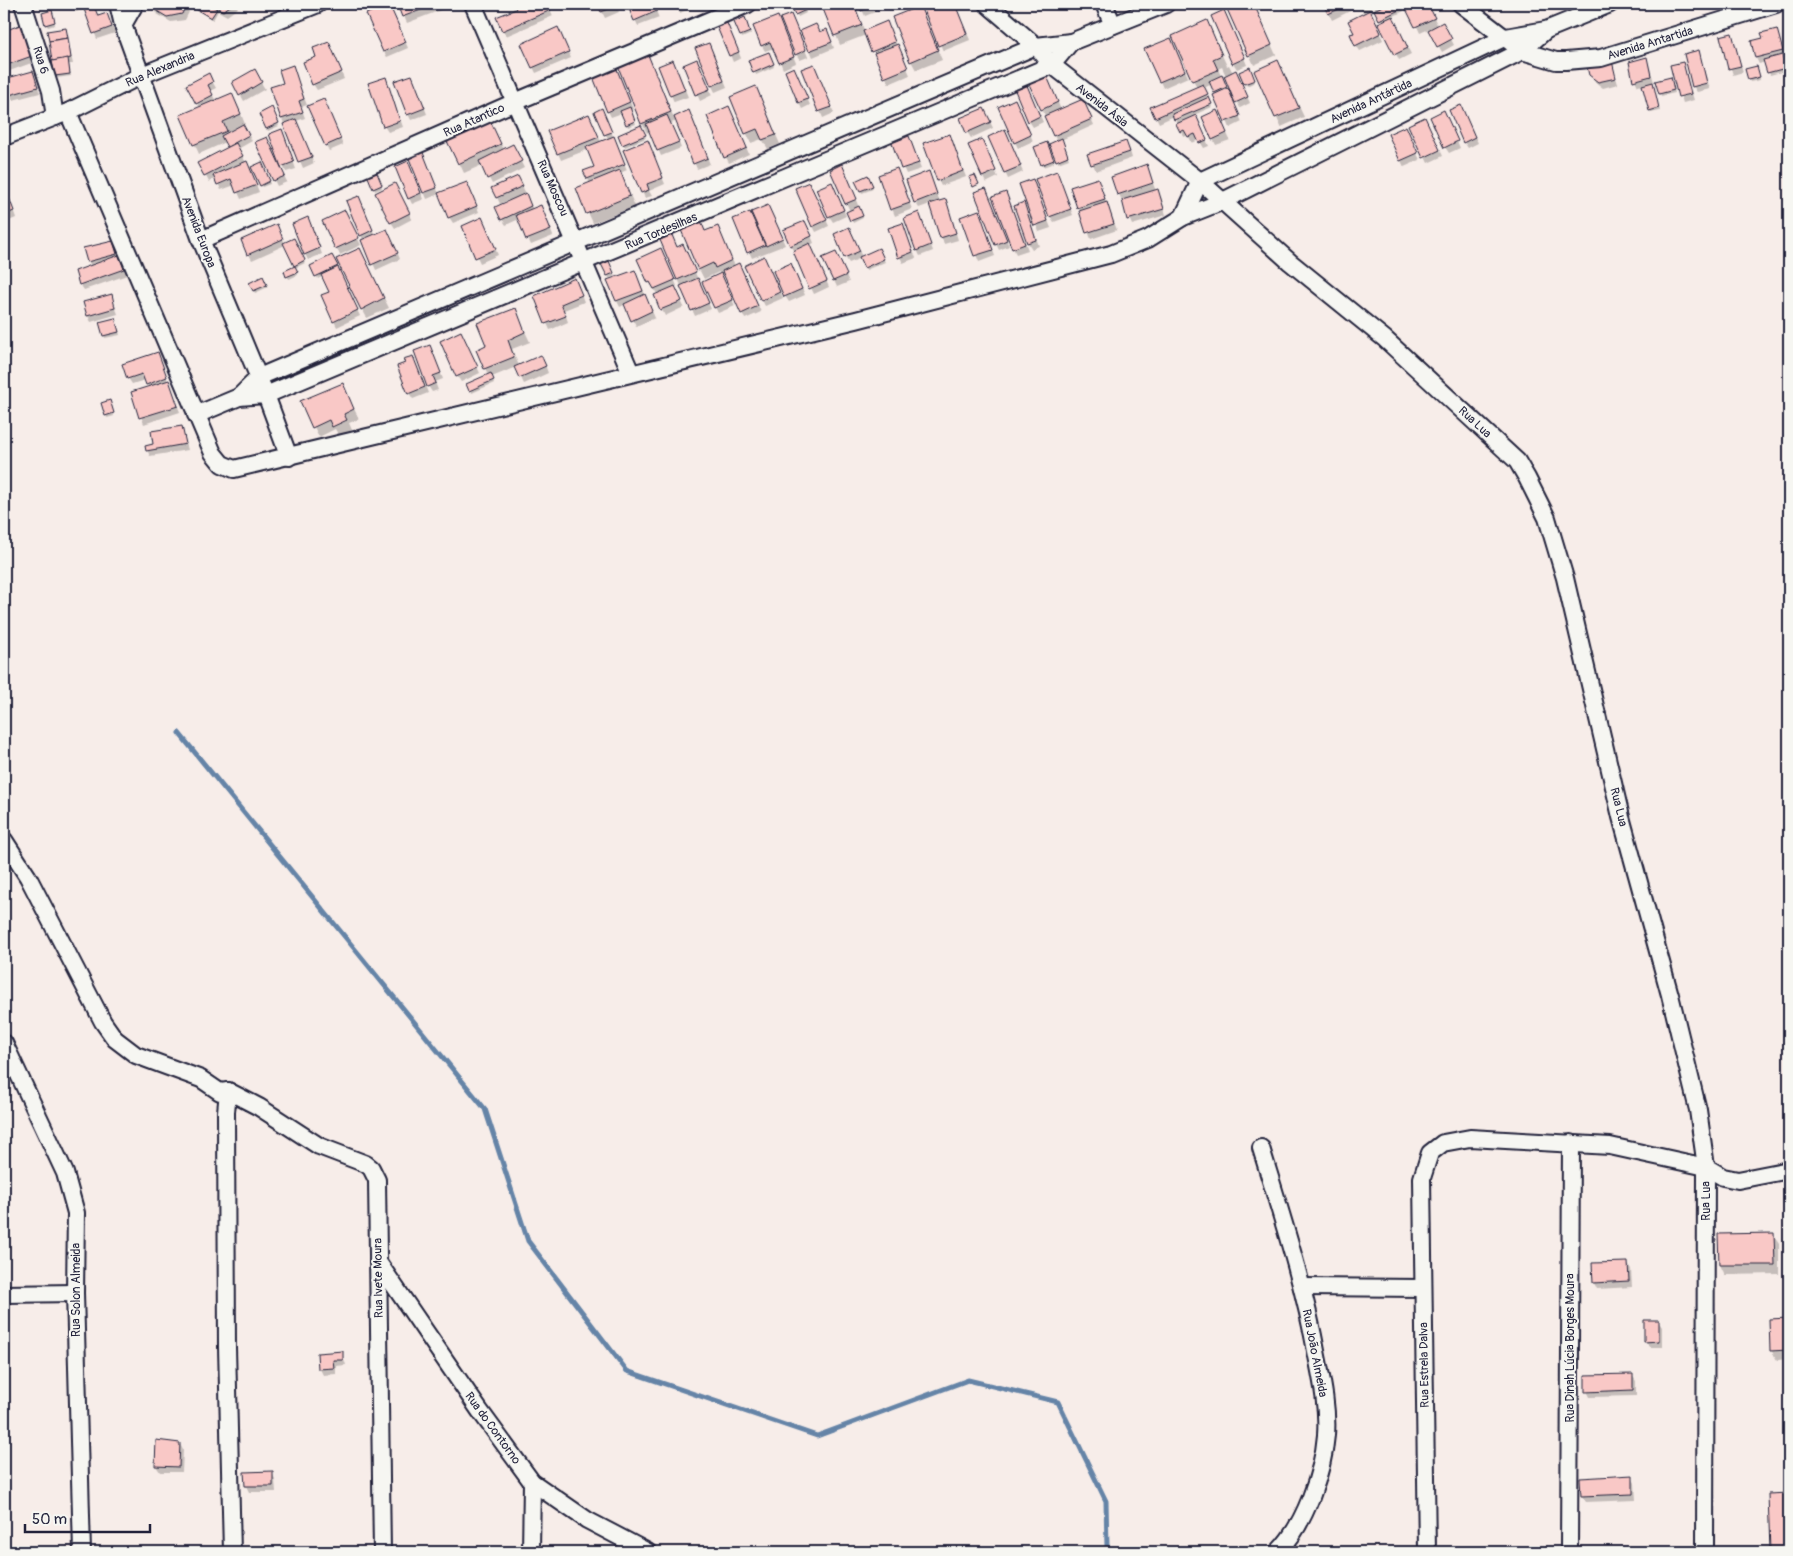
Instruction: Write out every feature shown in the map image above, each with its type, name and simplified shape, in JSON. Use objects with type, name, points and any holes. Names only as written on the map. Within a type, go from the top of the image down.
[{"type":"street","name":"Rua 6","points":[[23,4],[51,91],[213,453],[228,467],[244,468],[289,457]]},
{"type":"street","name":"Avenida Europa","points":[[118,4],[123,25],[201,240],[259,377],[289,457]]},
{"type":"street","points":[[123,25],[135,4]]},
{"type":"street","name":"Rua Alexandria","points":[[4,137],[62,114],[142,75],[318,4]]},
{"type":"street","name":"Rua Moscou","points":[[473,4],[576,240],[631,373]]},
{"type":"street","name":"Rua Atantico","points":[[201,240],[515,102],[748,4]]},
{"type":"street","name":"Avenida Ásia","points":[[987,4],[1036,46],[1052,65],[1200,181],[1221,202]]},
{"type":"street","points":[[1104,4],[1113,25]]},
{"type":"street","name":"Rua Tordesilhas","points":[[239,397],[259,377],[576,240],[1036,46],[1071,42],[1166,4]]},
{"type":"street","points":[[1461,4],[1522,51]]},
{"type":"street","name":"Avenida Antártida","points":[[1200,181],[1506,37],[1546,30],[1610,4]]},
{"type":"street","name":"Avenida Antartida","points":[[1522,51],[1556,61],[1600,58],[1776,4]]},
{"type":"street","name":"Avenida Antártida","points":[[289,457],[856,320],[1111,254],[1148,238],[1183,217],[1221,202],[1522,51],[1546,30]]},
{"type":"street","name":"Rua Tordesilhas","points":[[196,415],[239,397],[266,395],[585,263],[1052,65],[1071,42]]},
{"type":"street","points":[[1183,217],[1200,181]]},
{"type":"street","name":"Rua Lua","points":[[1221,202],[1290,262],[1385,339],[1517,461],[1547,518],[1565,578],[1621,817],[1670,995],[1698,1110],[1706,1167],[1705,1552]]},
{"type":"street","name":"Rua Ivete Moura","points":[[4,840],[28,877],[104,1022],[115,1039],[136,1055],[201,1079],[220,1092],[228,1092],[259,1107],[319,1146],[366,1164],[371,1168],[377,1180],[382,1552]]},
{"type":"street","name":"Rua Solon Almeida","points":[[4,1043],[65,1172],[76,1214],[74,1294],[82,1552]]},
{"type":"street","points":[[228,1092],[226,1112],[227,1347],[232,1552]]},
{"type":"street","name":"Rua Estrela Dalva","points":[[1427,1552],[1422,1178],[1430,1153],[1443,1143],[1456,1140],[1571,1143],[1610,1146],[1706,1167],[1723,1177],[1738,1180],[1789,1170]]},
{"type":"street","name":"Rua Dinah Lúcia Borges Moura","points":[[1569,1552],[1571,1143]]},
{"type":"street","name":"Rua João Almeida","points":[[1261,1148],[1302,1287],[1320,1373],[1326,1434],[1317,1479],[1308,1504],[1278,1552]]},
{"type":"street","name":"Rua do Contorno","points":[[378,1262],[480,1411],[532,1482],[587,1520],[648,1552]]},
{"type":"street","points":[[1302,1287],[1423,1288]]},
{"type":"street","points":[[4,1294],[74,1294]]},
{"type":"street","points":[[532,1482],[532,1552]]},
{"type":"building","points":[[155,4],[186,5],[182,14],[167,17],[152,8]]},
{"type":"building","points":[[194,4],[208,4],[217,9],[211,18],[192,7]]},
{"type":"building","points":[[211,4],[233,4],[223,11]]},
{"type":"building","points":[[389,4],[406,42],[383,52],[366,14]]},
{"type":"building","points":[[397,4],[437,4],[402,17]]},
{"type":"building","points":[[513,4],[548,4],[551,10],[502,31],[496,17],[516,9]]},
{"type":"building","points":[[597,4],[616,4],[617,6],[601,12]]},
{"type":"building","points":[[627,4],[653,4],[657,11],[634,21]]},
{"type":"building","points":[[791,4],[803,4],[806,10],[795,15]]},
{"type":"building","points":[[821,4],[854,4],[862,25],[834,36]]},
{"type":"building","points":[[858,4],[878,4],[861,11]]},
{"type":"building","points":[[940,4],[955,4],[967,34],[938,46],[924,10]]},
{"type":"building","points":[[1238,4],[1254,4],[1272,45],[1248,56],[1227,9]]},
{"type":"building","points":[[1323,4],[1350,4],[1328,14]]},
{"type":"building","points":[[1387,4],[1401,4],[1403,8],[1379,20],[1374,10]]},
{"type":"building","points":[[1418,4],[1428,4],[1435,18],[1415,27],[1406,9]]},
{"type":"building","points":[[94,6],[98,16],[107,13],[112,27],[93,34],[84,9]]},
{"type":"building","points":[[920,6],[938,50],[910,62],[892,17]]},
{"type":"building","points":[[52,10],[55,22],[45,25],[42,13]]},
{"type":"building","points":[[1224,10],[1245,58],[1232,64],[1211,16]]},
{"type":"building","points":[[1370,10],[1381,33],[1355,46],[1350,34],[1354,33],[1348,21]]},
{"type":"building","points":[[791,14],[806,50],[795,55],[780,18]]},
{"type":"building","points":[[778,16],[794,57],[779,63],[770,42],[761,46],[753,26]]},
{"type":"building","points":[[1393,16],[1408,48],[1394,55],[1378,23]]},
{"type":"building","points":[[745,17],[750,32],[740,36],[734,22]]},
{"type":"building","points":[[1207,20],[1222,55],[1213,59],[1218,70],[1192,81],[1172,36]]},
{"type":"building","points":[[887,21],[895,42],[871,52],[863,31]]},
{"type":"building","points":[[1443,22],[1452,39],[1437,47],[1428,30]]},
{"type":"building","points":[[727,23],[739,52],[729,56],[717,27]]},
{"type":"building","points":[[816,24],[820,32],[827,29],[832,42],[809,51],[800,31]]},
{"type":"building","points":[[20,25],[32,56],[4,66],[4,31]]},
{"type":"building","points":[[558,27],[569,52],[532,68],[521,44]]},
{"type":"building","points":[[66,28],[68,38],[49,41],[47,31]]},
{"type":"building","points":[[1777,29],[1783,51],[1755,58],[1751,41],[1763,38],[1761,33]]},
{"type":"building","points":[[1732,33],[1741,66],[1728,69],[1720,36]]},
{"type":"building","points":[[68,38],[71,58],[52,61],[49,41]]},
{"type":"building","points":[[1171,38],[1185,71],[1159,82],[1144,49]]},
{"type":"building","points":[[329,42],[342,72],[312,85],[303,62],[316,57],[313,48]]},
{"type":"building","points":[[709,43],[724,81],[711,86],[695,48]]},
{"type":"building","points":[[898,44],[908,68],[884,78],[874,53]]},
{"type":"building","points":[[1699,50],[1707,83],[1692,87],[1684,54]]},
{"type":"building","points":[[647,52],[671,112],[641,124],[617,64]]},
{"type":"building","points":[[769,52],[774,64],[753,73],[748,60]]},
{"type":"building","points":[[1782,55],[1786,68],[1767,73],[1763,60]]},
{"type":"building","points":[[1647,57],[1651,76],[1633,81],[1629,62]]},
{"type":"building","points":[[68,58],[70,74],[55,76],[52,61]]},
{"type":"building","points":[[697,59],[710,89],[695,95],[683,65]]},
{"type":"building","points":[[673,60],[685,90],[670,96],[658,66]]},
{"type":"building","points":[[1278,60],[1299,108],[1275,118],[1254,71]]},
{"type":"building","points":[[1612,61],[1616,78],[1598,82],[1589,75],[1587,67]]},
{"type":"building","points":[[614,62],[630,102],[607,112],[591,72]]},
{"type":"building","points":[[1683,62],[1691,94],[1678,97],[1670,65]]},
{"type":"building","points":[[814,64],[832,107],[818,112],[801,69]]},
{"type":"building","points":[[293,65],[304,99],[299,101],[303,112],[281,119],[270,87],[283,83],[279,70]]},
{"type":"building","points":[[1757,66],[1760,77],[1748,80],[1745,69]]},
{"type":"building","points":[[794,67],[808,99],[798,103],[785,71]]},
{"type":"building","points":[[1250,67],[1255,80],[1244,84],[1239,72]]},
{"type":"building","points":[[255,69],[262,82],[239,96],[232,82]]},
{"type":"building","points":[[1236,70],[1248,97],[1235,103],[1224,76]]},
{"type":"building","points":[[33,71],[38,87],[9,95],[4,79]]},
{"type":"building","points":[[209,73],[213,82],[208,85],[213,95],[196,104],[186,85]]},
{"type":"building","points":[[1046,74],[1058,102],[1041,110],[1028,82]]},
{"type":"building","points":[[412,75],[425,108],[407,115],[394,81]]},
{"type":"building","points":[[1222,75],[1227,87],[1214,93],[1209,81]]},
{"type":"building","points":[[386,77],[400,121],[383,127],[368,83]]},
{"type":"building","points":[[1671,77],[1674,90],[1659,94],[1655,81]]},
{"type":"building","points":[[1653,82],[1659,108],[1649,111],[1642,85]]},
{"type":"building","points":[[1026,83],[1040,116],[1028,122],[1014,88]]},
{"type":"building","points":[[1203,84],[1208,94],[1155,118],[1150,107]]},
{"type":"building","points":[[756,86],[776,135],[762,140],[757,129],[745,134],[730,97]]},
{"type":"building","points":[[1228,88],[1240,116],[1225,122],[1213,95]]},
{"type":"building","points":[[232,93],[241,114],[223,122],[227,131],[193,145],[180,115]]},
{"type":"building","points":[[1209,97],[1212,104],[1174,120],[1172,114]]},
{"type":"building","points":[[324,99],[341,139],[325,146],[307,106]]},
{"type":"building","points":[[1015,99],[1031,135],[1014,143],[998,107]]},
{"type":"building","points":[[1083,99],[1092,119],[1053,136],[1044,116]]},
{"type":"building","points":[[1461,105],[1475,137],[1463,143],[1449,110]]},
{"type":"building","points":[[729,106],[747,148],[724,158],[707,116]]},
{"type":"building","points":[[272,107],[279,123],[266,129],[259,114]]},
{"type":"building","points":[[630,107],[635,121],[626,125],[620,111]]},
{"type":"building","points":[[602,108],[612,132],[604,135],[594,112]]},
{"type":"building","points":[[984,108],[991,122],[966,133],[960,118]]},
{"type":"building","points":[[689,110],[708,158],[693,164],[674,117]]},
{"type":"building","points":[[1217,110],[1227,133],[1212,140],[1202,117]]},
{"type":"building","points":[[1444,110],[1458,141],[1444,148],[1430,117]]},
{"type":"building","points":[[589,114],[599,137],[557,154],[547,131]]},
{"type":"building","points":[[667,115],[679,142],[657,151],[646,124]]},
{"type":"building","points":[[1196,115],[1207,140],[1199,143],[1195,134],[1188,137],[1184,130],[1180,132],[1176,124]]},
{"type":"building","points":[[1425,117],[1440,150],[1423,158],[1408,125]]},
{"type":"building","points":[[489,118],[501,144],[458,164],[446,139]]},
{"type":"building","points":[[296,119],[312,157],[298,162],[283,124]]},
{"type":"building","points":[[243,124],[249,135],[227,147],[221,136]]},
{"type":"building","points":[[641,125],[646,135],[622,145],[618,135]]},
{"type":"building","points":[[1406,126],[1418,153],[1400,161],[1388,134]]},
{"type":"building","points":[[282,129],[294,162],[281,167],[269,134]]},
{"type":"building","points":[[1005,129],[1021,166],[1004,173],[988,137]]},
{"type":"building","points":[[950,134],[963,171],[937,181],[923,143]]},
{"type":"building","points":[[614,136],[625,164],[587,179],[583,171],[594,167],[586,147]]},
{"type":"building","points":[[909,136],[919,163],[901,169],[892,143]]},
{"type":"building","points":[[267,137],[285,176],[273,181],[255,142]]},
{"type":"building","points":[[1062,138],[1068,156],[1056,161],[1049,144]]},
{"type":"building","points":[[982,139],[996,171],[982,177],[968,145]]},
{"type":"building","points":[[648,140],[663,178],[647,184],[649,190],[641,193],[623,150]]},
{"type":"building","points":[[1126,141],[1130,152],[1091,165],[1087,154]]},
{"type":"building","points":[[1047,142],[1054,160],[1041,165],[1034,147]]},
{"type":"building","points":[[236,143],[243,156],[204,176],[197,163]]},
{"type":"building","points":[[513,144],[522,161],[487,179],[479,161]]},
{"type":"building","points":[[422,150],[437,188],[423,193],[408,156]]},
{"type":"building","points":[[247,161],[257,185],[236,193],[231,179],[217,185],[213,175]]},
{"type":"building","points":[[408,161],[421,193],[408,199],[395,167]]},
{"type":"building","points":[[262,162],[270,181],[260,186],[251,167]]},
{"type":"building","points":[[842,164],[857,199],[845,204],[830,170]]},
{"type":"building","points":[[1147,164],[1153,183],[1117,195],[1111,177]]},
{"type":"building","points":[[375,168],[382,185],[373,189],[366,172]]},
{"type":"building","points":[[897,168],[910,203],[890,210],[878,175]]},
{"type":"building","points":[[620,170],[630,196],[586,214],[576,188]]},
{"type":"building","points":[[929,171],[937,194],[914,203],[906,180]]},
{"type":"building","points":[[1057,171],[1071,209],[1049,217],[1035,179]]},
{"type":"building","points":[[868,175],[873,186],[860,191],[855,181]]},
{"type":"building","points":[[975,175],[979,184],[973,187],[969,177]]},
{"type":"building","points":[[518,176],[523,186],[496,198],[491,188]]},
{"type":"building","points":[[1098,178],[1105,199],[1077,208],[1070,187]]},
{"type":"building","points":[[1033,179],[1048,221],[1034,226],[1019,184]]},
{"type":"building","points":[[467,182],[477,206],[448,218],[438,193]]},
{"type":"building","points":[[809,182],[827,220],[812,227],[795,188]]},
{"type":"building","points":[[832,182],[844,210],[828,217],[816,189]]},
{"type":"building","points":[[395,183],[410,213],[390,223],[375,193]]},
{"type":"building","points":[[4,184],[14,211],[4,215]]},
{"type":"building","points":[[986,188],[1007,240],[995,245],[974,192]]},
{"type":"building","points":[[1158,189],[1164,209],[1127,220],[1122,200]]},
{"type":"building","points":[[1006,192],[1025,244],[1012,249],[992,197]]},
{"type":"building","points":[[526,193],[531,206],[501,220],[495,207]]},
{"type":"building","points":[[359,196],[373,230],[360,236],[346,201]]},
{"type":"building","points":[[946,199],[956,233],[940,238],[929,204]]},
{"type":"building","points":[[1024,202],[1036,240],[1027,243],[1014,206]]},
{"type":"building","points":[[1107,202],[1114,224],[1086,233],[1079,211]]},
{"type":"building","points":[[541,205],[551,230],[526,240],[516,215]]},
{"type":"building","points":[[768,205],[783,238],[766,246],[751,212]]},
{"type":"building","points":[[859,206],[863,216],[850,221],[846,212]]},
{"type":"building","points":[[345,210],[359,238],[335,249],[322,221]]},
{"type":"building","points":[[979,210],[993,250],[974,256],[960,217]]},
{"type":"building","points":[[750,212],[765,245],[747,253],[733,219]]},
{"type":"building","points":[[919,212],[931,245],[916,251],[904,218]]},
{"type":"building","points":[[308,217],[320,248],[304,255],[292,224]]},
{"type":"building","points":[[482,217],[496,249],[475,258],[462,226]]},
{"type":"building","points":[[701,221],[705,231],[718,226],[732,260],[715,268],[713,263],[698,270],[681,230]]},
{"type":"building","points":[[805,221],[812,236],[790,246],[783,230]]},
{"type":"building","points":[[903,223],[913,252],[898,258],[888,228]]},
{"type":"building","points":[[277,224],[283,239],[247,255],[241,240]]},
{"type":"building","points":[[849,227],[860,251],[844,258],[834,234]]},
{"type":"building","points":[[387,229],[398,253],[371,265],[361,240]]},
{"type":"building","points":[[672,235],[677,247],[683,244],[696,272],[677,280],[660,240]]},
{"type":"building","points":[[294,238],[305,260],[294,266],[283,243]]},
{"type":"building","points":[[113,241],[117,254],[87,262],[83,248]]},
{"type":"building","points":[[810,243],[827,281],[809,289],[793,251]]},
{"type":"building","points":[[360,248],[384,298],[361,310],[336,259]]},
{"type":"building","points":[[661,248],[675,280],[654,289],[650,282],[648,283],[637,259]]},
{"type":"building","points":[[879,248],[884,259],[864,268],[859,257]]},
{"type":"building","points":[[836,252],[847,275],[833,281],[822,258]]},
{"type":"building","points":[[119,255],[124,269],[79,285],[75,271]]},
{"type":"building","points":[[332,255],[338,266],[315,277],[310,266]]},
{"type":"building","points":[[764,256],[780,292],[761,301],[744,266]]},
{"type":"building","points":[[609,261],[614,273],[607,276],[601,264]]},
{"type":"building","points":[[739,263],[758,306],[741,314],[722,271]]},
{"type":"building","points":[[791,263],[802,289],[784,297],[773,271]]},
{"type":"building","points":[[295,266],[298,272],[286,277],[284,271]]},
{"type":"building","points":[[338,267],[358,310],[333,322],[321,295],[329,292],[321,275]]},
{"type":"building","points":[[635,270],[643,291],[616,301],[607,280]]},
{"type":"building","points":[[721,273],[733,300],[714,308],[702,282]]},
{"type":"building","points":[[263,276],[267,285],[253,291],[249,283]]},
{"type":"building","points":[[575,278],[582,295],[561,304],[566,316],[545,324],[534,296]]},
{"type":"building","points":[[698,278],[709,303],[691,311],[680,286]]},
{"type":"building","points":[[675,286],[682,301],[660,310],[654,295]]},
{"type":"building","points":[[112,294],[115,308],[87,316],[83,302]]},
{"type":"building","points":[[645,294],[652,311],[631,321],[624,304]]},
{"type":"building","points":[[516,308],[525,332],[508,340],[514,357],[484,369],[476,350],[486,345],[477,323]]},
{"type":"building","points":[[115,318],[119,332],[103,336],[99,322]]},
{"type":"building","points":[[461,331],[478,367],[456,377],[440,341]]},
{"type":"building","points":[[430,345],[441,373],[433,376],[436,383],[427,387],[414,351]]},
{"type":"building","points":[[158,352],[167,377],[146,385],[142,374],[127,379],[122,364]]},
{"type":"building","points":[[541,355],[546,366],[519,378],[514,367]]},
{"type":"building","points":[[413,356],[425,387],[408,394],[397,366],[405,363],[403,359]]},
{"type":"building","points":[[491,373],[494,380],[469,391],[466,384]]},
{"type":"building","points":[[169,380],[178,406],[139,418],[131,392]]},
{"type":"building","points":[[343,383],[354,409],[344,414],[347,420],[332,427],[329,420],[312,428],[300,401]]},
{"type":"building","points":[[110,400],[114,413],[105,416],[101,403]]},
{"type":"building","points":[[182,426],[186,444],[146,451],[145,446],[153,444],[151,431]]},
{"type":"building","points":[[1774,1233],[1775,1265],[1719,1265],[1718,1234]]},
{"type":"building","points":[[1628,1262],[1629,1281],[1593,1283],[1592,1263]]},
{"type":"building","points":[[1789,1318],[1789,1350],[1770,1351],[1769,1319]]},
{"type":"building","points":[[1644,1320],[1659,1320],[1659,1341],[1644,1342]]},
{"type":"building","points":[[343,1351],[343,1360],[333,1360],[334,1368],[318,1369],[317,1353]]},
{"type":"building","points":[[1633,1374],[1633,1390],[1585,1392],[1585,1375]]},
{"type":"building","points":[[156,1440],[180,1443],[179,1467],[155,1466]]},
{"type":"building","points":[[273,1471],[273,1486],[245,1486],[244,1472]]},
{"type":"building","points":[[1633,1475],[1633,1494],[1581,1496],[1580,1478]]},
{"type":"building","points":[[1789,1493],[1789,1551],[1770,1551],[1768,1494]]},
{"type":"waterway","points":[[179,733],[485,1109],[528,1241],[627,1371],[817,1436],[968,1380],[1058,1402],[1106,1501],[1107,1547]]}]
